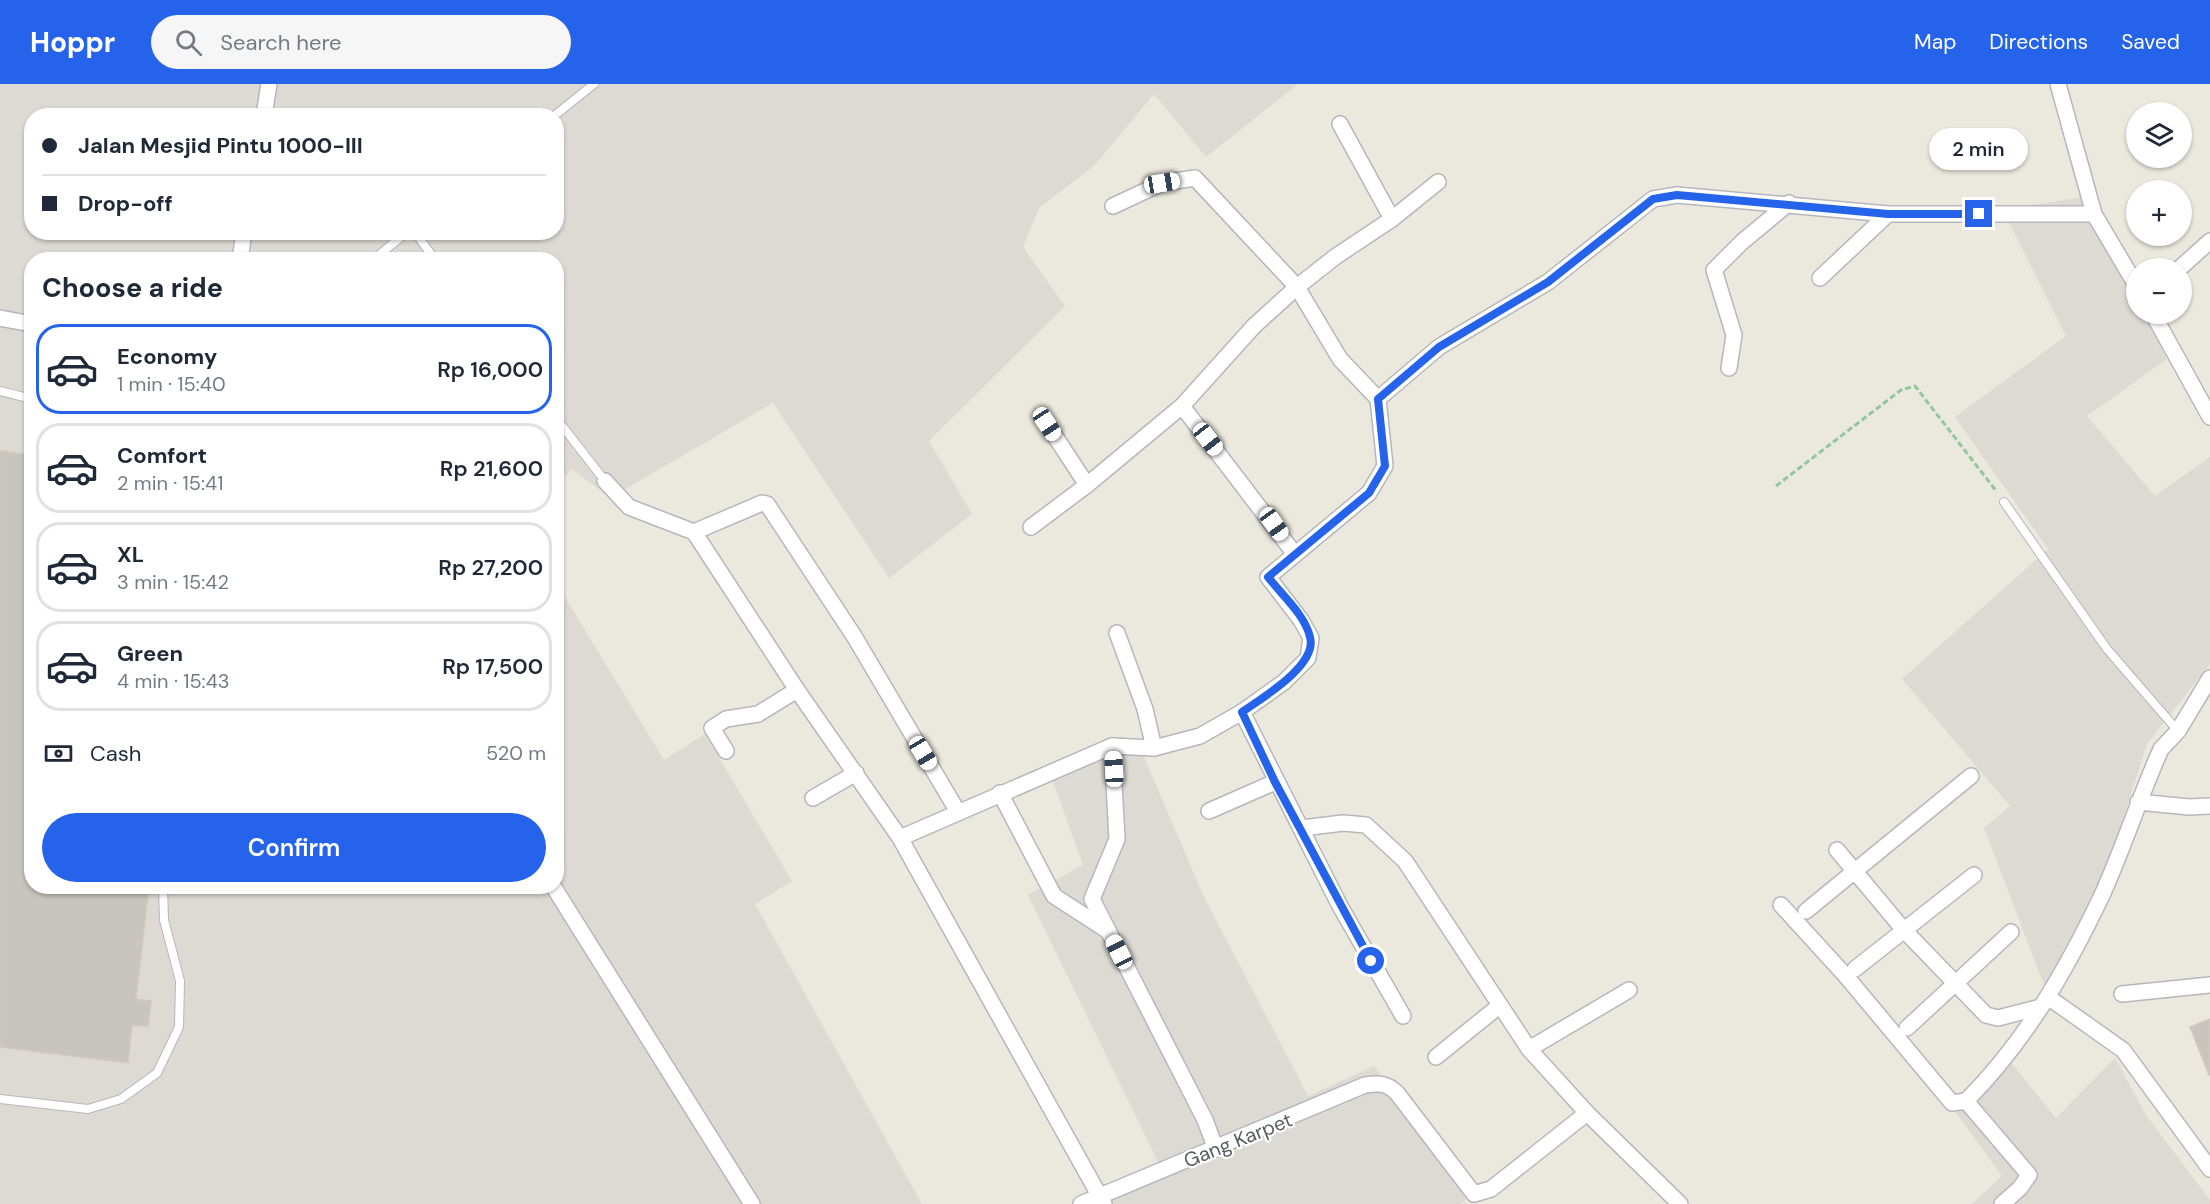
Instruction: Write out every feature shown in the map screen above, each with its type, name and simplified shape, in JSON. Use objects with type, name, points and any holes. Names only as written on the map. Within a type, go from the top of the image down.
[{"type":"street","points":[[265,108],[269,84]]},
{"type":"street","points":[[2061,84],[2094,213],[2126,268]]},
{"type":"street","points":[[1340,124],[1392,219]]},
{"type":"street","points":[[900,838],[1112,746],[1154,748],[1200,736],[1242,712],[1284,682],[1308,658],[1311,638],[1301,620],[1268,577],[1369,493],[1385,466],[1378,399],[1340,360],[1297,287],[1195,178],[1162,183],[1113,206]]},
{"type":"street","points":[[1031,527],[1182,406],[1254,326],[1297,287],[1335,257],[1392,219],[1438,182]]},
{"type":"street","points":[[1378,399],[1439,347],[1548,282],[1653,199],[1677,195],[1790,203],[1888,214],[2094,213]]},
{"type":"street","points":[[1729,368],[1734,335],[1714,270],[1742,242],[1790,203]]},
{"type":"street","points":[[1820,278],[1888,214]]},
{"type":"street","points":[[2191,258],[2210,241]]},
{"type":"street","points":[[0,318],[24,322]]},
{"type":"street","points":[[2158,324],[2210,417]]},
{"type":"street","points":[[1182,406],[1283,563]]},
{"type":"street","points":[[1047,424],[1086,485]]},
{"type":"street","points":[[605,481],[629,507],[694,532],[797,690],[900,838],[1101,1200]]},
{"type":"street","points":[[694,532],[762,503],[767,504],[854,636],[958,812]]},
{"type":"street","points":[[1117,633],[1145,710],[1154,748]]},
{"type":"street","points":[[1781,906],[1845,975],[1952,1103],[1966,1101],[2019,1041],[2045,1002],[2103,891],[2161,749],[2178,730],[2210,678]]},
{"type":"street","points":[[726,751],[711,732],[712,728],[726,719],[758,714],[797,690]]},
{"type":"street","points":[[1242,712],[1275,782],[1302,828],[1340,906],[1403,1016]]},
{"type":"street","points":[[1112,746],[1117,839],[1092,899],[1204,1120],[1216,1149]]},
{"type":"street","points":[[813,798],[856,773]]},
{"type":"street","points":[[1806,911],[1853,870],[1971,776]]},
{"type":"street","points":[[1209,811],[1275,782]]},
{"type":"street","points":[[1000,793],[1054,896],[1108,931]]},
{"type":"street","points":[[2138,802],[2189,807],[2210,806]]},
{"type":"street","points":[[1302,828],[1343,824],[1366,825],[1405,861],[1529,1049],[1587,1113],[1680,1204]]},
{"type":"street","points":[[1837,850],[1903,929],[1986,1015],[1998,1018],[2045,1002]]},
{"type":"street","points":[[1855,969],[1974,875]]},
{"type":"street","points":[[558,894],[752,1204]]},
{"type":"street","points":[[1907,1028],[2012,932]]},
{"type":"street","points":[[2122,994],[2210,985]]},
{"type":"street","points":[[1529,1049],[1629,990]]},
{"type":"street","points":[[2045,1002],[2123,1050],[2210,1168]]},
{"type":"street","points":[[1436,1057],[1499,1006]]},
{"type":"street","name":"Gang Karpet","points":[[1081,1204],[1101,1200],[1365,1085],[1378,1083],[1389,1085],[1474,1194],[1491,1189],[1587,1113]]},
{"type":"street","points":[[1966,1101],[2030,1175],[2020,1188],[2002,1204]]},
{"type":"lane","points":[[564,108],[594,84]]},
{"type":"lane","points":[[383,252],[397,240]]},
{"type":"lane","points":[[0,391],[24,397]]},
{"type":"lane","points":[[564,428],[605,481]]},
{"type":"lane","points":[[2004,502],[2107,649],[2178,730]]},
{"type":"lane","points":[[0,1099],[88,1109],[121,1100],[157,1073],[179,1027],[180,981],[164,920],[163,894]]},
{"type":"path","points":[[1776,486],[1901,390],[1915,386],[2004,502]]},
{"type":"shaded area","points":[[0,84],[1298,84],[1206,157],[1154,94],[1095,165],[1039,208],[1023,247],[1065,306],[929,441],[972,514],[889,578],[773,403],[610,498],[572,469],[564,478],[564,252],[24,252],[24,894],[564,894],[564,596],[664,760],[705,734],[792,881],[755,904],[922,1204],[0,1204]]},
{"type":"shaded area","points":[[2094,195],[2126,267],[2126,324],[2151,324],[2167,359],[2087,416],[2155,496],[2210,457],[2210,664],[2147,744],[2094,910],[2044,985],[1984,828],[2010,806],[1902,679],[2048,549],[1955,417],[2066,336],[2003,210]]},
{"type":"shaded area","points":[[1138,743],[1204,897],[1308,1096],[1374,1066],[1472,1193],[1461,1204],[1081,1204],[1162,1170],[1028,895],[1083,865],[1051,776]]},
{"type":"shaded area","points":[[2115,1058],[2146,1115],[2210,1200],[2210,1204],[1972,1204],[2002,1176],[1954,1110],[2012,1064],[2056,1118]]},
{"type":"building","points":[[0,451],[24,454],[24,894],[148,894],[136,999],[151,1001],[148,1026],[132,1025],[128,1063],[0,1047]]},
{"type":"building","points":[[2210,1019],[2210,1074],[2209,1075],[2190,1027]]},
{"type":"route","points":[[1371,961],[1340,906],[1315,851],[1275,782],[1242,712],[1284,682],[1308,658],[1311,638],[1301,620],[1268,577],[1294,553],[1369,493],[1385,466],[1378,399],[1439,347],[1548,282],[1653,199],[1677,195],[1790,203],[1888,214],[1979,214]]}]
